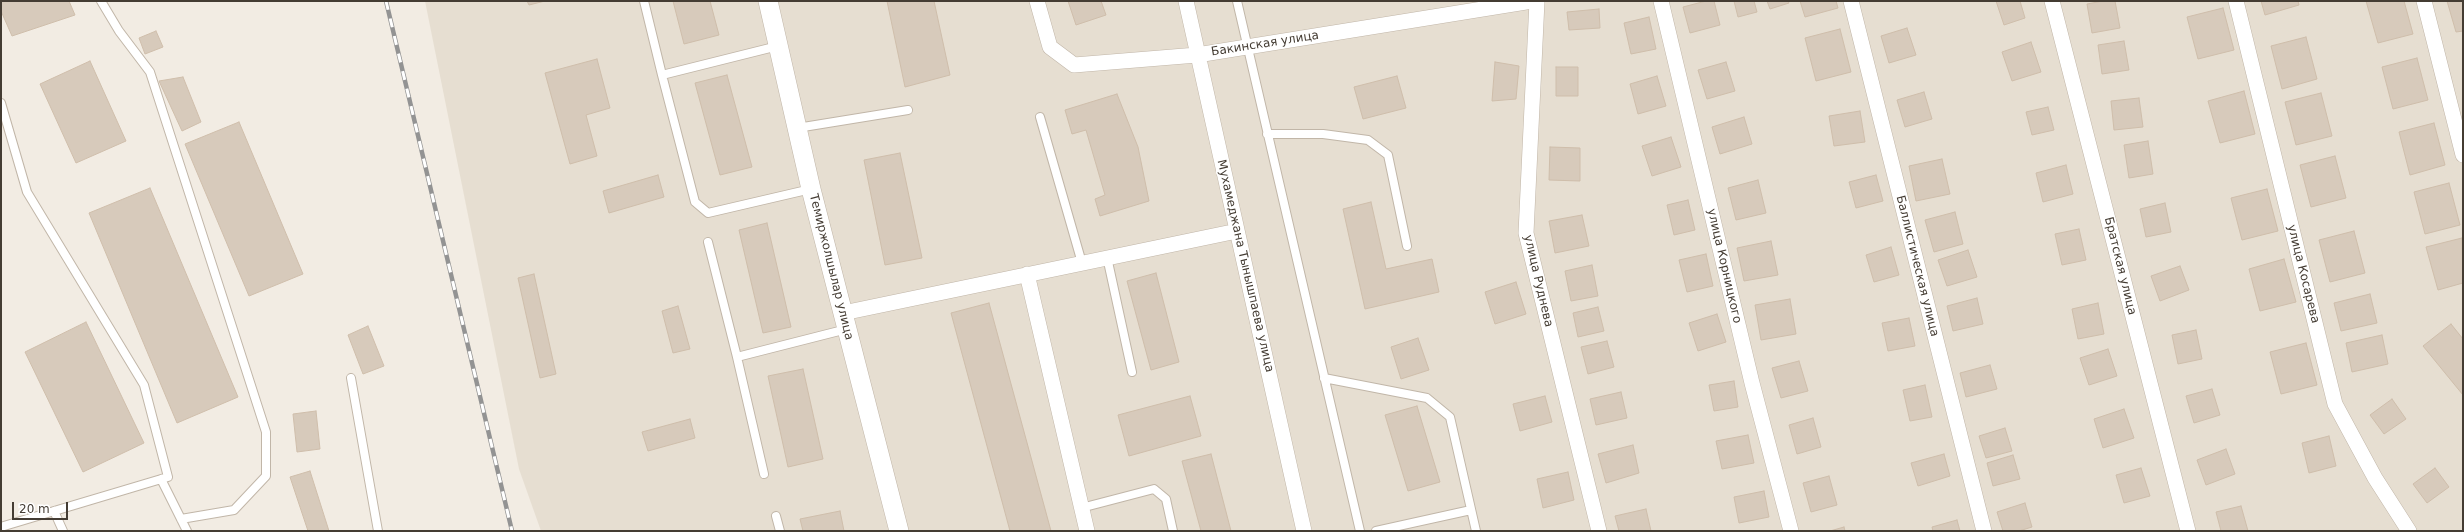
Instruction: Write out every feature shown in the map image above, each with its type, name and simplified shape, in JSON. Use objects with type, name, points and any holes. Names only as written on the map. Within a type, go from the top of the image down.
[{"type":"street","name":"Темиржолшылар улица","points":[[768,1],[811,189],[900,531]]},
{"type":"street","name":"Бакинская улица","points":[[1037,1],[1050,47],[1074,65],[1197,55],[1532,1]]},
{"type":"street","name":"Мухамеджана Тынышпаева улица","points":[[1186,1],[1304,531]]},
{"type":"street","name":"улица Руднева","points":[[1537,1],[1526,233],[1599,531]]},
{"type":"street","name":"улица Корницкого","points":[[1661,1],[1752,383],[1791,531]]},
{"type":"street","name":"Баллистическая улица","points":[[1851,1],[1984,531]]},
{"type":"street","name":"Братская улица","points":[[2052,1],[2188,531]]},
{"type":"street","name":"улица Косарева","points":[[2236,1],[2335,404],[2376,478],[2409,531]]},
{"type":"street","points":[[2424,1],[2463,155]]},
{"type":"street","points":[[845,321],[1027,274],[1237,231]]},
{"type":"street","points":[[1027,274],[1087,531]]},
{"type":"lane","points":[[101,1],[119,31],[150,72],[266,432],[266,476],[234,510],[181,520]]},
{"type":"lane","points":[[644,1],[695,202],[708,213],[811,189]]},
{"type":"lane","points":[[1237,1],[1266,134],[1360,531]]},
{"type":"lane","points":[[662,75],[778,46]]},
{"type":"lane","points":[[1,103],[27,192],[144,385],[168,477],[1,527]]},
{"type":"lane","points":[[797,128],[908,110]]},
{"type":"lane","points":[[1040,117],[1082,263]]},
{"type":"lane","points":[[1266,134],[1323,134],[1368,140],[1388,155],[1408,246]]},
{"type":"lane","points":[[708,242],[737,357],[764,474]]},
{"type":"lane","points":[[1107,258],[1132,372]]},
{"type":"lane","points":[[737,357],[845,321]]},
{"type":"lane","points":[[351,378],[378,531]]},
{"type":"lane","points":[[1324,378],[1427,398],[1450,417],[1476,531]]},
{"type":"lane","points":[[161,479],[187,531]]},
{"type":"lane","points":[[1081,508],[1154,489],[1166,499],[1173,531]]},
{"type":"lane","points":[[1376,531],[1471,510]]},
{"type":"lane","points":[[54,512],[63,531]]},
{"type":"lane","points":[[776,516],[780,531]]},
{"type":"shaded area","points":[[425,1],[2463,1],[2463,531],[541,531],[519,469]]},
{"type":"building","points":[[1,1],[69,1],[75,15],[12,36],[1,11]]},
{"type":"building","points":[[527,1],[545,1],[529,5]]},
{"type":"building","points":[[673,1],[710,1],[719,35],[684,44]]},
{"type":"building","points":[[887,1],[934,1],[950,75],[905,87]]},
{"type":"building","points":[[1068,1],[1101,1],[1106,15],[1076,25]]},
{"type":"building","points":[[1706,1],[1714,1],[1720,25],[1690,33],[1683,7]]},
{"type":"building","points":[[1734,1],[1754,1],[1757,12],[1738,17]]},
{"type":"building","points":[[1767,1],[1788,1],[1789,3],[1770,9]]},
{"type":"building","points":[[1800,1],[1836,1],[1838,8],[1805,17]]},
{"type":"building","points":[[1996,1],[2020,1],[2025,18],[2004,25]]},
{"type":"building","points":[[2103,1],[2115,1],[2120,28],[2092,33],[2087,4]]},
{"type":"building","points":[[2261,1],[2298,1],[2299,5],[2265,15]]},
{"type":"building","points":[[2366,1],[2404,1],[2413,34],[2378,43]]},
{"type":"building","points":[[2447,1],[2463,1],[2463,31],[2456,32]]},
{"type":"building","points":[[2223,8],[2234,50],[2198,59],[2187,17]]},
{"type":"building","points":[[1599,9],[1600,28],[1569,30],[1567,12]]},
{"type":"building","points":[[1649,17],[1656,49],[1631,54],[1624,23]]},
{"type":"building","points":[[1907,28],[1916,55],[1889,63],[1881,36]]},
{"type":"building","points":[[1840,29],[1851,72],[1816,81],[1805,38]]},
{"type":"building","points":[[156,31],[163,47],[145,54],[139,38]]},
{"type":"building","points":[[2306,37],[2317,79],[2282,89],[2271,46]]},
{"type":"building","points":[[2124,41],[2129,70],[2102,74],[2098,45]]},
{"type":"building","points":[[2031,42],[2041,72],[2012,81],[2002,52]]},
{"type":"building","points":[[2417,58],[2428,100],[2393,109],[2382,67]]},
{"type":"building","points":[[597,59],[610,108],[586,115],[597,156],[570,164],[545,73]]},
{"type":"building","points":[[90,61],[126,141],[76,163],[40,84]]},
{"type":"building","points":[[1495,62],[1519,66],[1516,99],[1492,101]]},
{"type":"building","points":[[1726,62],[1735,91],[1707,99],[1698,70]]},
{"type":"building","points":[[1556,67],[1578,67],[1578,96],[1556,96]]},
{"type":"building","points":[[727,75],[752,167],[720,175],[695,83]]},
{"type":"building","points":[[1397,76],[1406,108],[1363,119],[1354,87]]},
{"type":"building","points":[[1657,76],[1666,106],[1638,114],[1630,84]]},
{"type":"building","points":[[183,77],[201,122],[182,131],[159,81]]},
{"type":"building","points":[[2244,91],[2255,134],[2220,143],[2208,101]]},
{"type":"building","points":[[1924,92],[1932,119],[1905,127],[1897,100]]},
{"type":"building","points":[[2321,93],[2332,136],[2296,145],[2285,102]]},
{"type":"building","points":[[1117,94],[1138,147],[1149,201],[1100,216],[1095,199],[1105,195],[1086,130],[1072,134],[1065,110]]},
{"type":"building","points":[[2139,98],[2143,127],[2114,130],[2111,101]]},
{"type":"building","points":[[2048,107],[2054,130],[2032,135],[2026,112]]},
{"type":"building","points":[[1860,111],[1865,142],[1834,146],[1829,116]]},
{"type":"building","points":[[1744,117],[1752,144],[1720,154],[1712,127]]},
{"type":"building","points":[[239,122],[303,274],[249,296],[185,144]]},
{"type":"building","points":[[2434,123],[2445,165],[2410,175],[2399,132]]},
{"type":"building","points":[[1671,137],[1681,167],[1652,176],[1642,146]]},
{"type":"building","points":[[2148,141],[2153,174],[2129,178],[2124,145]]},
{"type":"building","points":[[1550,147],[1580,148],[1580,181],[1549,180]]},
{"type":"building","points":[[900,153],[922,258],[885,265],[864,160]]},
{"type":"building","points":[[2335,156],[2346,198],[2311,207],[2300,165]]},
{"type":"building","points":[[1942,159],[1950,194],[1916,201],[1909,166]]},
{"type":"building","points":[[2066,165],[2073,194],[2043,202],[2036,173]]},
{"type":"building","points":[[658,175],[664,197],[609,213],[603,191]]},
{"type":"building","points":[[1876,175],[1883,201],[1856,208],[1849,182]]},
{"type":"building","points":[[1758,180],[1766,213],[1736,220],[1728,188]]},
{"type":"building","points":[[2449,183],[2460,225],[2425,234],[2414,192]]},
{"type":"building","points":[[150,188],[238,397],[177,423],[89,213]]},
{"type":"building","points":[[2267,189],[2278,231],[2242,240],[2231,198]]},
{"type":"building","points":[[1688,200],[1695,230],[1674,235],[1667,205]]},
{"type":"building","points":[[1371,202],[1386,269],[1432,259],[1439,292],[1365,309],[1343,209]]},
{"type":"building","points":[[2165,203],[2171,232],[2146,237],[2140,209]]},
{"type":"building","points":[[1955,212],[1963,244],[1934,252],[1925,220]]},
{"type":"building","points":[[1582,215],[1589,246],[1555,253],[1549,221]]},
{"type":"building","points":[[767,223],[791,327],[763,333],[739,230]]},
{"type":"building","points":[[2079,229],[2086,260],[2062,265],[2055,234]]},
{"type":"building","points":[[2354,231],[2365,273],[2330,282],[2319,240]]},
{"type":"building","points":[[2462,238],[2463,283],[2438,290],[2426,247]]},
{"type":"building","points":[[1771,241],[1778,275],[1744,281],[1737,248]]},
{"type":"building","points":[[1891,247],[1899,275],[1874,282],[1866,255]]},
{"type":"building","points":[[1968,250],[1977,277],[1947,286],[1938,260]]},
{"type":"building","points":[[1706,254],[1713,286],[1687,292],[1679,260]]},
{"type":"building","points":[[2284,259],[2296,302],[2260,311],[2249,269]]},
{"type":"building","points":[[1592,265],[1598,296],[1571,301],[1565,271]]},
{"type":"building","points":[[2180,266],[2189,290],[2160,301],[2151,276]]},
{"type":"building","points":[[1156,273],[1179,362],[1151,370],[1127,281]]},
{"type":"building","points":[[534,274],[556,374],[540,378],[518,278]]},
{"type":"building","points":[[1516,282],[1526,314],[1495,324],[1485,292]]},
{"type":"building","points":[[2370,294],[2377,323],[2341,331],[2334,303]]},
{"type":"building","points":[[1977,298],[1983,324],[1953,331],[1947,306]]},
{"type":"building","points":[[1790,299],[1796,334],[1761,340],[1755,305]]},
{"type":"building","points":[[989,303],[1051,531],[1010,531],[951,313]]},
{"type":"building","points":[[2098,303],[2104,334],[2078,339],[2072,309]]},
{"type":"building","points":[[678,306],[690,349],[673,353],[662,311]]},
{"type":"building","points":[[1598,307],[1604,331],[1578,337],[1573,313]]},
{"type":"building","points":[[1717,314],[1726,342],[1698,351],[1689,323]]},
{"type":"building","points":[[1909,318],[1915,346],[1888,351],[1882,323]]},
{"type":"building","points":[[86,322],[144,443],[83,472],[25,352]]},
{"type":"building","points":[[2451,324],[2463,339],[2463,395],[2423,346]]},
{"type":"building","points":[[368,326],[384,366],[363,374],[348,335]]},
{"type":"building","points":[[2196,330],[2202,359],[2178,364],[2172,335]]},
{"type":"building","points":[[2382,335],[2388,364],[2352,372],[2346,343]]},
{"type":"building","points":[[1418,338],[1429,370],[1401,379],[1391,347]]},
{"type":"building","points":[[1607,341],[1614,367],[1588,374],[1581,347]]},
{"type":"building","points":[[2306,343],[2317,385],[2281,394],[2270,352]]},
{"type":"building","points":[[2108,349],[2117,376],[2089,385],[2080,358]]},
{"type":"building","points":[[1799,361],[1808,391],[1781,398],[1772,368]]},
{"type":"building","points":[[1990,365],[1997,389],[1966,397],[1960,373]]},
{"type":"building","points":[[803,369],[823,459],[788,467],[768,376]]},
{"type":"building","points":[[1734,381],[1738,407],[1714,411],[1709,385]]},
{"type":"building","points":[[1925,385],[1932,417],[1910,421],[1903,390]]},
{"type":"building","points":[[2212,389],[2220,415],[2194,423],[2186,396]]},
{"type":"building","points":[[1621,392],[1627,418],[1596,425],[1590,399]]},
{"type":"building","points":[[1190,396],[1201,436],[1129,456],[1118,415]]},
{"type":"building","points":[[1545,396],[1552,422],[1520,431],[1513,404]]},
{"type":"building","points":[[2392,399],[2406,419],[2384,434],[2370,415]]},
{"type":"building","points":[[1417,406],[1440,482],[1408,491],[1385,415]]},
{"type":"building","points":[[2124,409],[2134,438],[2103,448],[2094,419]]},
{"type":"building","points":[[316,411],[320,449],[297,452],[293,414]]},
{"type":"building","points":[[1813,418],[1821,447],[1797,454],[1789,425]]},
{"type":"building","points":[[690,419],[695,438],[648,451],[642,432]]},
{"type":"building","points":[[2005,428],[2012,451],[1986,458],[1979,436]]},
{"type":"building","points":[[1748,435],[1754,463],[1722,469],[1716,441]]},
{"type":"building","points":[[2329,436],[2336,466],[2309,473],[2302,443]]},
{"type":"building","points":[[1633,445],[1639,473],[1606,483],[1598,454]]},
{"type":"building","points":[[2226,449],[2235,474],[2206,485],[2197,460]]},
{"type":"building","points":[[1211,454],[1231,531],[1201,531],[1182,461]]},
{"type":"building","points":[[1944,454],[1950,476],[1918,486],[1911,463]]},
{"type":"building","points":[[2013,455],[2020,479],[1993,486],[1987,463]]},
{"type":"building","points":[[2141,468],[2150,496],[2124,503],[2116,475]]},
{"type":"building","points":[[2435,468],[2449,487],[2427,503],[2413,484]]},
{"type":"building","points":[[310,471],[329,531],[308,531],[290,477]]},
{"type":"building","points":[[1568,472],[1574,500],[1543,508],[1537,479]]},
{"type":"building","points":[[1829,476],[1837,505],[1811,512],[1803,483]]},
{"type":"building","points":[[1764,491],[1769,517],[1739,523],[1734,497]]},
{"type":"building","points":[[2025,503],[2032,527],[2019,531],[2003,531],[1997,512]]},
{"type":"building","points":[[2241,506],[2248,531],[2221,531],[2216,512]]},
{"type":"building","points":[[1646,509],[1651,531],[1619,531],[1615,516]]},
{"type":"building","points":[[840,511],[844,531],[803,531],[800,519]]},
{"type":"building","points":[[1957,520],[1960,531],[1933,531],[1932,527]]},
{"type":"building","points":[[1844,527],[1845,531],[1830,531]]},
{"type":"railway","points":[[386,1],[512,531]]}]
